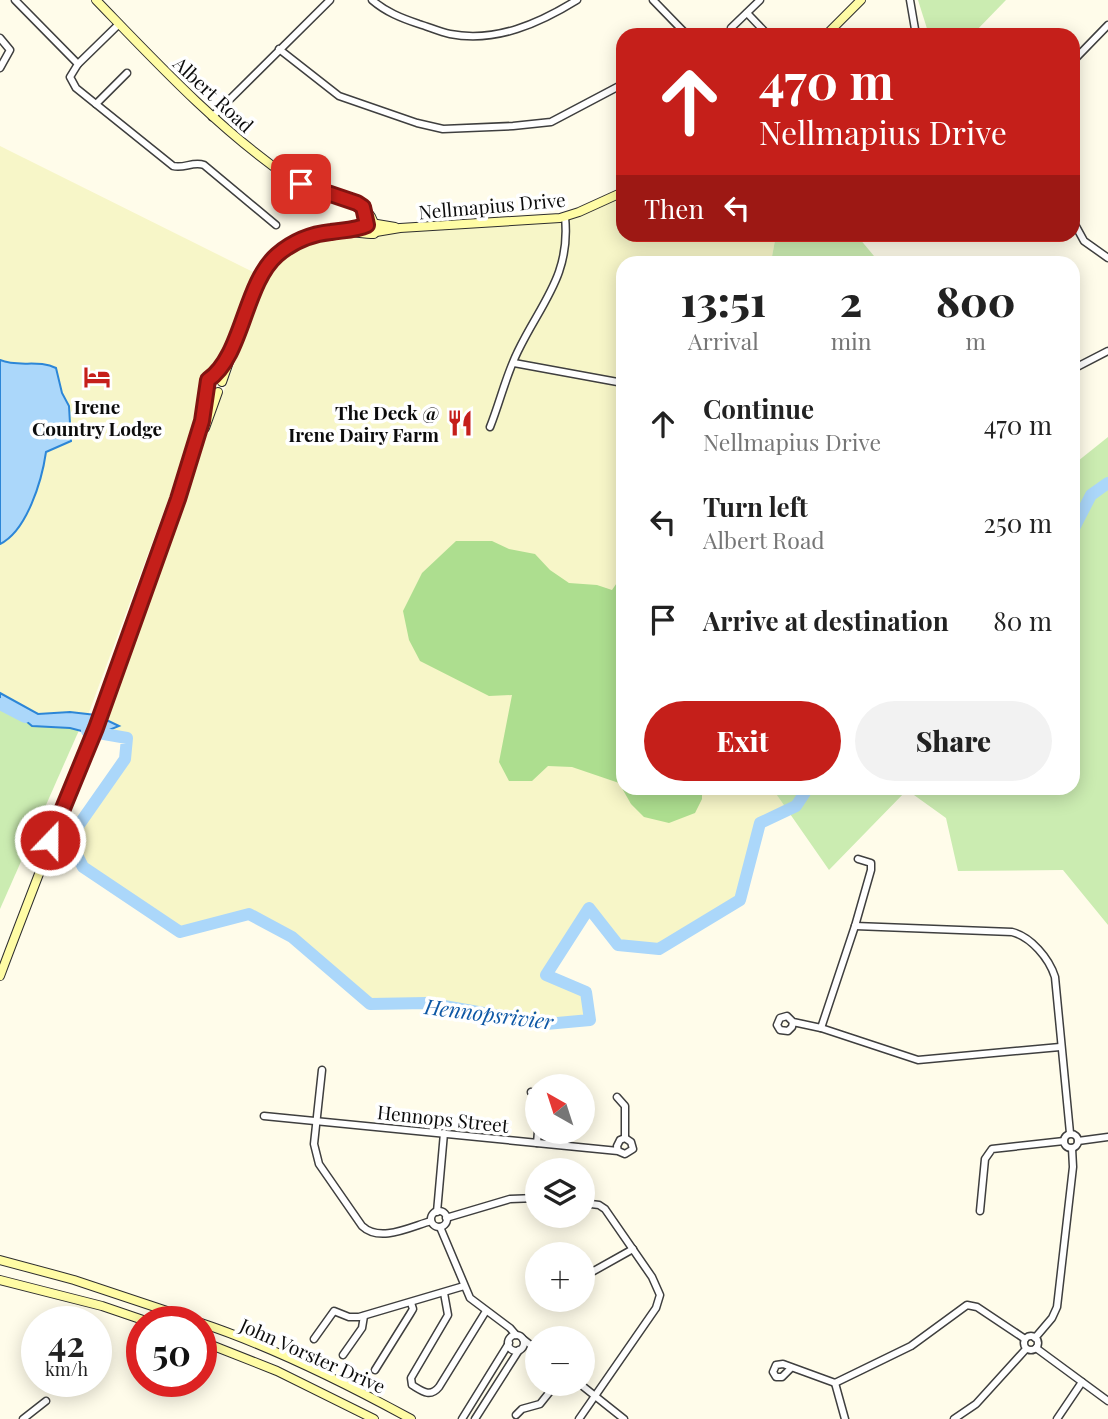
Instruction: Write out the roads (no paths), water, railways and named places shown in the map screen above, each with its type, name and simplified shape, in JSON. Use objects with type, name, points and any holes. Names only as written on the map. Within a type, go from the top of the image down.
[{"type":"main road","name":"Albert Road","points":[[96,0],[212,117],[290,178],[363,207],[371,227]]},
{"type":"main road","points":[[833,28],[861,0]]},
{"type":"main road","name":"Nellmapius Drive","points":[[218,379],[263,274],[277,255],[309,237],[371,227],[400,228],[565,217],[616,195]]},
{"type":"main road","points":[[0,976],[50,840],[102,712],[191,460],[208,380],[218,379],[222,387],[191,460]]},
{"type":"main road","points":[[208,389],[212,393],[218,392]]},
{"type":"main road","name":"John Vorster Drive","points":[[0,1260],[74,1280],[151,1306]]},
{"type":"main road","points":[[0,1280],[126,1315]]},
{"type":"main road","name":"John Vorster Drive","points":[[217,1329],[298,1363],[411,1419]]},
{"type":"main road","name":"John Vorster Drive","points":[[217,1347],[277,1371],[374,1419]]},
{"type":"street","points":[[15,0],[78,64]]},
{"type":"street","points":[[212,117],[330,0]]},
{"type":"street","points":[[372,0],[399,18],[460,35],[525,27],[577,0]]},
{"type":"street","points":[[653,0],[679,28]]},
{"type":"street","points":[[731,28],[760,0]]},
{"type":"street","points":[[910,0],[915,28]]},
{"type":"street","points":[[747,13],[761,28]]},
{"type":"street","points":[[119,24],[78,64],[71,74],[71,82],[173,166],[182,167],[197,163],[204,165],[276,225]]},
{"type":"street","points":[[1080,54],[1108,25]]},
{"type":"street","points":[[0,38],[10,50],[0,68]]},
{"type":"street","points":[[279,49],[339,96],[443,130],[551,122],[616,89]]},
{"type":"street","points":[[96,104],[127,73]]},
{"type":"street","points":[[490,427],[516,354],[560,273],[566,249],[565,217]]},
{"type":"street","points":[[1080,233],[1084,241],[1108,258]]},
{"type":"street","points":[[1080,365],[1108,351]]},
{"type":"street","points":[[514,363],[616,382]]},
{"type":"street","points":[[821,1028],[856,926],[871,870],[871,863],[858,859]]},
{"type":"street","points":[[856,926],[998,931],[1025,937],[1046,959],[1054,972],[1070,1133]]},
{"type":"street","points":[[793,1022],[821,1028],[918,1060],[1060,1047]]},
{"type":"street","points":[[322,1070],[314,1150],[319,1164],[364,1228],[379,1235],[431,1221]]},
{"type":"street","points":[[617,1097],[625,1106],[625,1138]]},
{"type":"street","name":"Hennops Street","points":[[264,1116],[525,1142]]},
{"type":"street","points":[[437,1212],[444,1133]]},
{"type":"street","points":[[1063,1141],[1065,1135],[1076,1135],[1078,1140],[1072,1148]]},
{"type":"street","points":[[1078,1140],[1108,1137]]},
{"type":"street","points":[[625,1138],[631,1142],[633,1149],[625,1154],[618,1151],[618,1142],[625,1138]]},
{"type":"street","points":[[1063,1141],[1066,1146],[1072,1148]]},
{"type":"street","points":[[980,1211],[985,1159],[992,1149],[1063,1141]]},
{"type":"street","name":"Hennops Street","points":[[547,1144],[618,1151]]},
{"type":"street","points":[[1035,1338],[1052,1318],[1057,1307],[1073,1167],[1072,1148]]},
{"type":"street","points":[[446,1218],[510,1199],[525,1198]]},
{"type":"street","points":[[579,1419],[660,1299],[660,1290],[606,1209],[595,1204]]},
{"type":"street","points":[[437,1212],[443,1213],[446,1218],[444,1225],[440,1227],[434,1226],[431,1221],[432,1215],[437,1212]]},
{"type":"street","points":[[440,1227],[470,1298],[516,1335],[521,1346]]},
{"type":"street","points":[[595,1271],[633,1250]]},
{"type":"street","points":[[314,1339],[334,1311],[349,1317],[364,1316],[464,1286]]},
{"type":"street","points":[[444,1293],[448,1315],[411,1378],[412,1384],[426,1393],[433,1393],[439,1387],[486,1311]]},
{"type":"street","points":[[375,1370],[413,1309],[411,1303]]},
{"type":"street","points":[[790,1368],[835,1383],[911,1346],[962,1307],[972,1305],[1025,1339]]},
{"type":"street","points":[[343,1355],[362,1328],[364,1316]]},
{"type":"street","points":[[498,1320],[511,1348],[525,1347]]},
{"type":"street","points":[[462,1419],[509,1341],[516,1335]]},
{"type":"street","points":[[1025,1339],[1029,1336],[1035,1338],[1038,1342],[1036,1348]]},
{"type":"street","points":[[1025,1339],[1026,1349]]},
{"type":"street","points":[[475,1419],[521,1346]]},
{"type":"street","points":[[1026,1349],[1036,1348]]},
{"type":"street","points":[[1036,1348],[1107,1399]]},
{"type":"street","points":[[954,1419],[976,1404],[1026,1349]]},
{"type":"street","points":[[485,1379],[496,1386]]},
{"type":"street","points":[[1058,1418],[1082,1382]]},
{"type":"street","points":[[835,1383],[845,1419]]},
{"type":"street","points":[[516,1415],[522,1409],[540,1404],[546,1396]]},
{"type":"street","points":[[596,1396],[624,1419]]},
{"type":"street","points":[[23,1419],[46,1401]]},
{"type":"water","points":[[0,360],[43,364],[56,368],[62,393],[69,406],[71,441],[46,452],[32,504],[18,528],[0,544]]},
{"type":"water","points":[[0,693],[38,714],[70,712],[96,715],[119,726],[97,735],[70,728],[32,726],[14,711],[0,704]]},
{"type":"waterway","name":"Hennopsrivier","points":[[1080,516],[1091,495],[1108,483]]},
{"type":"waterway","name":"Hennopsrivier","points":[[0,704],[25,717]]},
{"type":"waterway","name":"Hennopsrivier","points":[[87,731],[127,738],[125,759],[69,839],[83,867],[180,932],[249,914],[292,937],[370,1004],[427,1003],[546,1024],[590,1020],[586,992],[546,975],[589,908],[618,945],[659,949],[740,900],[760,823],[796,806],[803,795]]},
{"type":"place","name":"Irene Country Lodge","points":[[97,377]]},
{"type":"place","name":"The Deck @ Irene Dairy Farm","points":[[460,423]]}]
